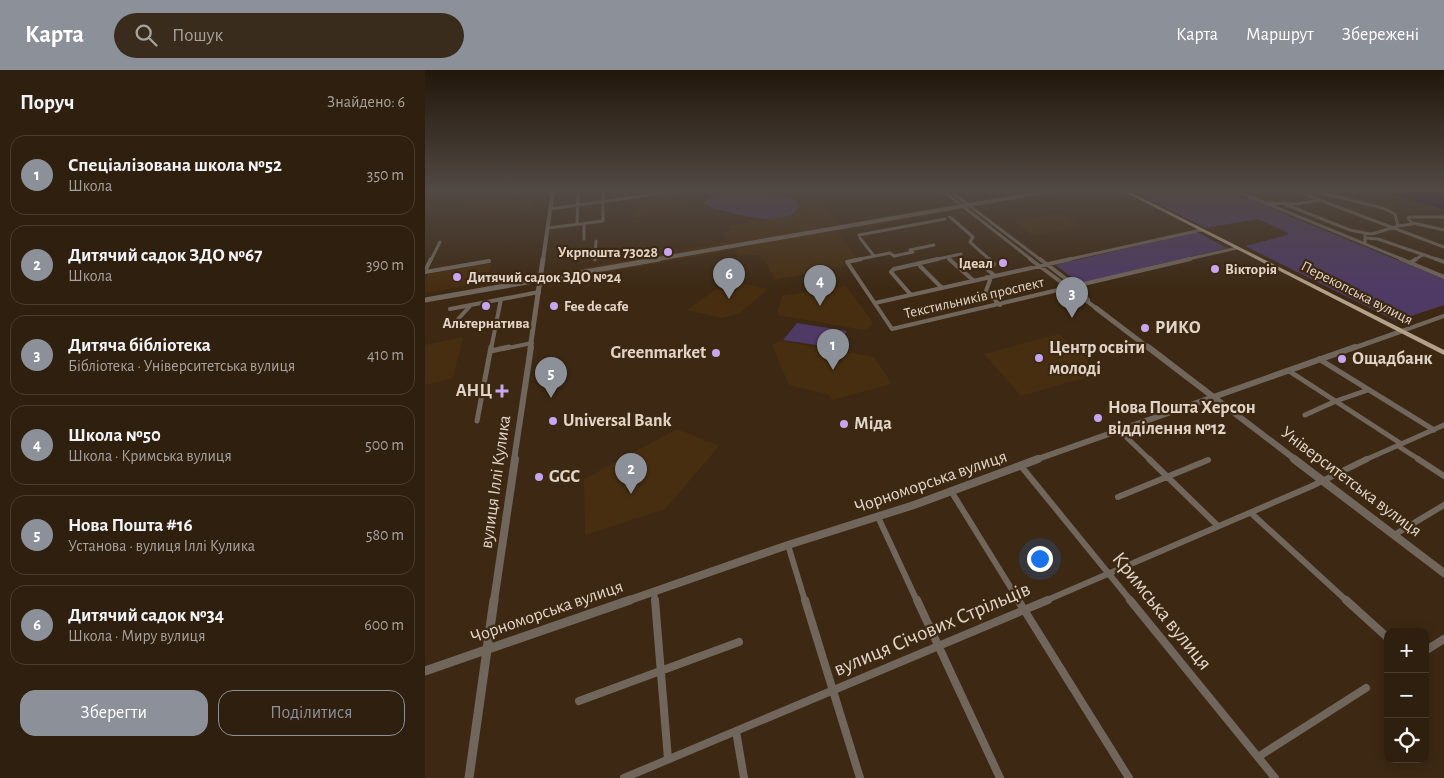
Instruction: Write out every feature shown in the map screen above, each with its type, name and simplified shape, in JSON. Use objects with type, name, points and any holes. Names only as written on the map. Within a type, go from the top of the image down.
[{"type":"main road","name":"Перекопська вулиця","points":[[1187,223],[1444,353]]},
{"type":"street","name":"вулиця Іллі Кулика","points":[[469,778],[549,223]]},
{"type":"street","points":[[548,228],[584,223]]},
{"type":"street","points":[[584,223],[584,239]]},
{"type":"street","points":[[425,300],[863,223]]},
{"type":"street","points":[[904,223],[907,226]]},
{"type":"street","points":[[874,256],[859,237],[923,223]]},
{"type":"street","points":[[957,223],[973,237],[969,242],[994,264],[988,270],[995,276]]},
{"type":"street","name":"Університетська вулиця","points":[[987,223],[1067,288],[1096,308],[1211,398],[1444,573]]},
{"type":"street","name":"Університетська вулиця","points":[[990,223],[1075,287],[1096,308]]},
{"type":"street","points":[[1315,223],[1444,277]]},
{"type":"street","points":[[1332,223],[1444,262]]},
{"type":"street","points":[[1385,223],[1444,247]]},
{"type":"street","points":[[1365,235],[1409,223]]},
{"type":"street","points":[[1417,223],[1444,230]]},
{"type":"street","name":"Текстильників проспект","points":[[1201,230],[875,303],[892,329],[1237,248]]},
{"type":"street","points":[[1365,235],[1365,244]]},
{"type":"street","points":[[595,260],[596,241]]},
{"type":"street","points":[[425,272],[440,242]]},
{"type":"street","points":[[875,303],[847,262],[890,253],[893,256],[934,245]]},
{"type":"street","points":[[911,294],[891,272],[894,269],[961,254]]},
{"type":"street","points":[[1410,263],[1423,255]]},
{"type":"street","points":[[949,259],[974,281]]},
{"type":"street","points":[[425,272],[489,261]]},
{"type":"street","points":[[920,266],[942,288]]},
{"type":"street","points":[[987,278],[990,280],[986,291],[1000,305]]},
{"type":"street","points":[[450,309],[539,292]]},
{"type":"street","points":[[477,421],[501,299]]},
{"type":"street","points":[[451,327],[470,305]]},
{"type":"street","name":"Чорноморська вулиця","points":[[425,670],[788,545],[878,517],[1444,316]]},
{"type":"street","points":[[491,351],[532,343]]},
{"type":"street","points":[[1319,359],[1434,430]]},
{"type":"street","points":[[1289,371],[1336,401],[1444,476]]},
{"type":"street","points":[[1305,415],[1336,401],[1368,390]]},
{"type":"street","name":"вулиця Січових Стрільців","points":[[624,778],[1110,574],[1444,426]]},
{"type":"street","points":[[1119,430],[1218,526]]},
{"type":"street","points":[[1118,497],[1208,460]]},
{"type":"street","name":"Кримська вулиця","points":[[1021,466],[1275,778]]},
{"type":"street","points":[[951,491],[1129,778]]},
{"type":"street","points":[[1394,535],[1444,505]]},
{"type":"street","points":[[1251,513],[1384,634]]},
{"type":"street","points":[[878,517],[1000,778]]},
{"type":"street","points":[[788,545],[860,778]]},
{"type":"street","points":[[654,591],[668,759]]},
{"type":"street","points":[[1429,648],[1444,639]]},
{"type":"street","points":[[579,701],[661,669],[739,642]]},
{"type":"street","points":[[1258,757],[1366,688]]},
{"type":"street","points":[[736,731],[744,778]]},
{"type":"shaded area","points":[[744,223],[888,223],[837,232],[857,258],[845,261],[843,263],[845,266],[774,280],[766,261],[761,260],[758,255],[740,256],[734,250],[556,281],[556,273],[727,242],[723,232],[731,230],[729,226]]},
{"type":"shaded area","points":[[1015,223],[1076,223],[1081,226],[1034,236]]},
{"type":"shaded area","points":[[1196,223],[1235,223],[1206,228]]},
{"type":"shaded area","points":[[1267,223],[1307,223],[1444,279],[1444,305],[1396,321],[1245,246],[1287,235],[1288,233]]},
{"type":"shaded area","points":[[1197,232],[1227,248],[1080,283],[1055,265]]},
{"type":"shaded area","name":"Дитячий садок ЗДО №24","points":[[492,263],[486,282],[425,293],[425,280],[428,274]]},
{"type":"shaded area","points":[[740,283],[768,289],[740,313],[722,318],[687,310],[719,287]]},
{"type":"shaded area","points":[[846,286],[873,323],[866,330],[777,315],[782,296]]},
{"type":"shaded area","points":[[797,323],[847,331],[836,348],[783,340]]},
{"type":"shaded area","points":[[1059,334],[1088,360],[1084,378],[1021,396],[984,354]]},
{"type":"shaded area","points":[[463,337],[453,378],[425,385],[425,345]]},
{"type":"shaded area","points":[[780,341],[874,357],[892,384],[832,400],[829,395],[789,385],[772,345]]},
{"type":"shaded area","points":[[677,429],[719,446],[665,509],[585,535],[584,479]]},
{"type":"place","name":"Укрпошта 73028","points":[[668,252]]},
{"type":"place","name":"Ідеал","points":[[1003,263]]},
{"type":"place","name":"Вікторія","points":[[1215,269]]},
{"type":"place","name":"Дитячий садок ЗДО №24","points":[[457,277]]},
{"type":"place","name":"Дитячий садок №34","points":[[729,299]]},
{"type":"place","name":"Альтернатива","points":[[486,306]]},
{"type":"place","name":"Fee de cafe","points":[[554,306]]},
{"type":"place","name":"Школа №50","points":[[820,306]]},
{"type":"place","name":"Дитяча бібліотека","points":[[1072,318]]},
{"type":"place","name":"РИКО","points":[[1145,328]]},
{"type":"place","name":"Greenmarket","points":[[716,353]]},
{"type":"place","name":"Центр освіти молоді","points":[[1039,358]]},
{"type":"place","name":"Ощадбанк","points":[[1342,359]]},
{"type":"place","name":"Спеціалізована школа №52","points":[[833,370]]},
{"type":"place","name":"АНЦ","points":[[502,391]]},
{"type":"place","name":"Нова Пошта #16","points":[[551,398]]},
{"type":"place","name":"Нова Пошта Херсон відділення №12","points":[[1098,418]]},
{"type":"place","name":"Universal Bank","points":[[553,421]]},
{"type":"place","name":"Міда","points":[[844,424]]},
{"type":"place","name":"GGC","points":[[539,477]]},
{"type":"place","name":"Дитячий садок ЗДО №67","points":[[631,494]]}]
